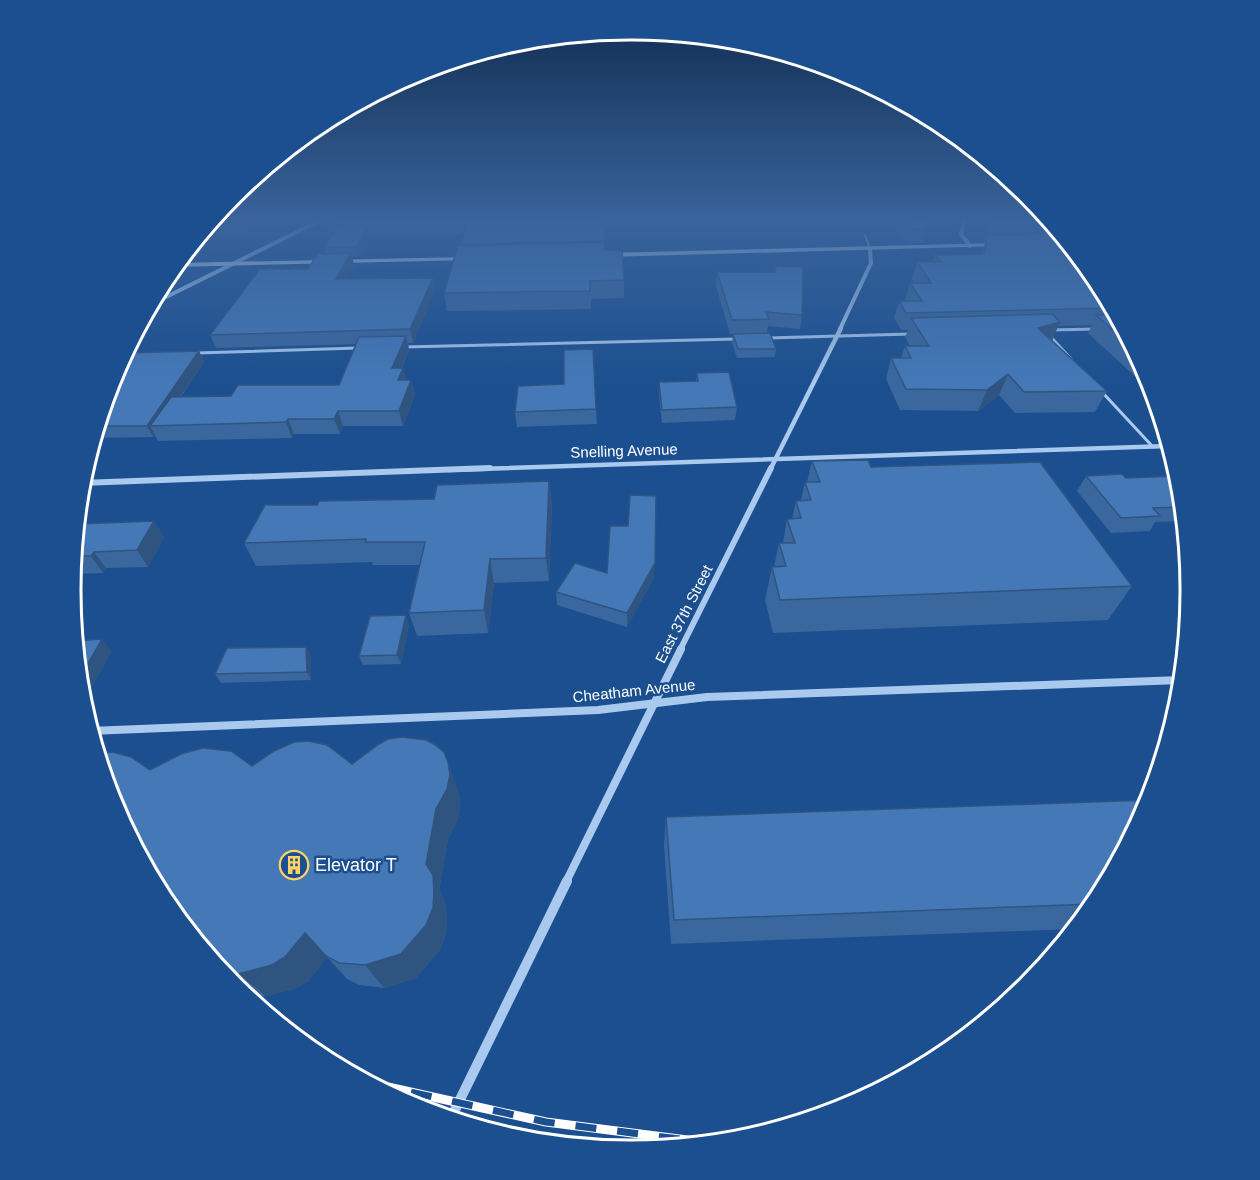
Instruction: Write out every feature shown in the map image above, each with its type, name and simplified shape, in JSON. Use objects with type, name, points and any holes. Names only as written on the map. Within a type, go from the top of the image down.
[{"type":"street","points":[[165,297],[212,274]]},
{"type":"street","name":"East 37th Street","points":[[455,1111],[867,274]]},
{"type":"street","name":"Snelling Avenue","points":[[91,483],[1161,447]]},
{"type":"street","name":"Cheatham Avenue","points":[[99,731],[598,710],[707,697],[1172,680]]},
{"type":"lane","points":[[1077,366],[1045,330],[1100,329]]},
{"type":"lane","points":[[758,338],[913,334]]},
{"type":"lane","points":[[399,347],[746,338]]},
{"type":"lane","points":[[196,353],[363,348]]},
{"type":"lane","points":[[1102,392],[1153,447]]},
{"type":"building","points":[[256,274],[339,274],[336,279],[433,278],[410,329],[210,335]]},
{"type":"building","points":[[450,274],[624,274],[624,280],[590,281],[590,291],[444,293]]},
{"type":"building","points":[[718,274],[803,274],[802,315],[766,312],[769,319],[732,320]]},
{"type":"building","points":[[925,274],[1079,274],[1102,308],[906,313],[899,301],[922,301],[910,283],[931,283]]},
{"type":"building","points":[[1052,314],[1060,322],[1038,328],[1107,391],[1024,392],[1008,374],[987,390],[906,389],[891,358],[911,358],[905,346],[929,346],[911,318]]},
{"type":"building","points":[[1096,315],[1106,315],[1115,332]]},
{"type":"building","points":[[770,333],[776,349],[738,349],[733,334]]},
{"type":"building","points":[[406,336],[392,368],[403,368],[398,380],[411,380],[399,411],[338,411],[334,419],[288,419],[286,422],[150,426],[171,397],[231,396],[238,385],[339,385],[359,337]]},
{"type":"building","points":[[593,349],[596,409],[515,412],[518,386],[564,384],[564,350]]},
{"type":"building","points":[[199,351],[147,426],[106,426],[122,380],[134,353]]},
{"type":"building","points":[[729,372],[737,407],[662,410],[659,382],[698,381],[697,373]]},
{"type":"building","points":[[868,460],[871,467],[1040,462],[1132,586],[780,600],[772,567],[786,566],[779,543],[795,543],[787,519],[801,518],[796,501],[811,500],[805,482],[820,482],[812,461]]},
{"type":"building","points":[[1122,474],[1126,478],[1167,476],[1173,507],[1153,508],[1160,516],[1121,518],[1086,476]]},
{"type":"building","points":[[549,481],[546,558],[490,559],[484,610],[409,613],[425,542],[365,542],[366,539],[244,543],[265,505],[317,505],[319,501],[434,499],[437,485]]},
{"type":"building","points":[[630,495],[656,496],[655,563],[627,613],[556,592],[575,563],[607,573],[610,526],[628,526]]},
{"type":"building","points":[[154,521],[137,550],[94,552],[91,556],[82,556],[85,524]]},
{"type":"building","points":[[406,615],[397,655],[359,656],[370,616]]},
{"type":"building","points":[[102,639],[86,667],[85,662],[83,640]]},
{"type":"building","points":[[306,647],[307,672],[215,674],[227,648]]},
{"type":"building","name":"Elevator T","points":[[403,737],[426,740],[444,752],[448,762],[450,775],[447,789],[436,809],[426,864],[433,875],[434,893],[433,908],[426,925],[401,954],[365,965],[339,963],[326,956],[305,933],[285,957],[272,965],[238,974],[194,925],[154,865],[122,800],[106,753],[112,752],[131,757],[150,770],[181,754],[203,748],[231,751],[252,766],[274,751],[294,742],[308,741],[327,745],[352,764],[388,739]]},
{"type":"building","points":[[1138,800],[1106,865],[1080,904],[674,920],[666,817]]},
{"type":"railway","points":[[403,1090],[546,1122],[669,1138]]},
{"type":"place","name":"Elevator T","points":[[294,865]]}]
